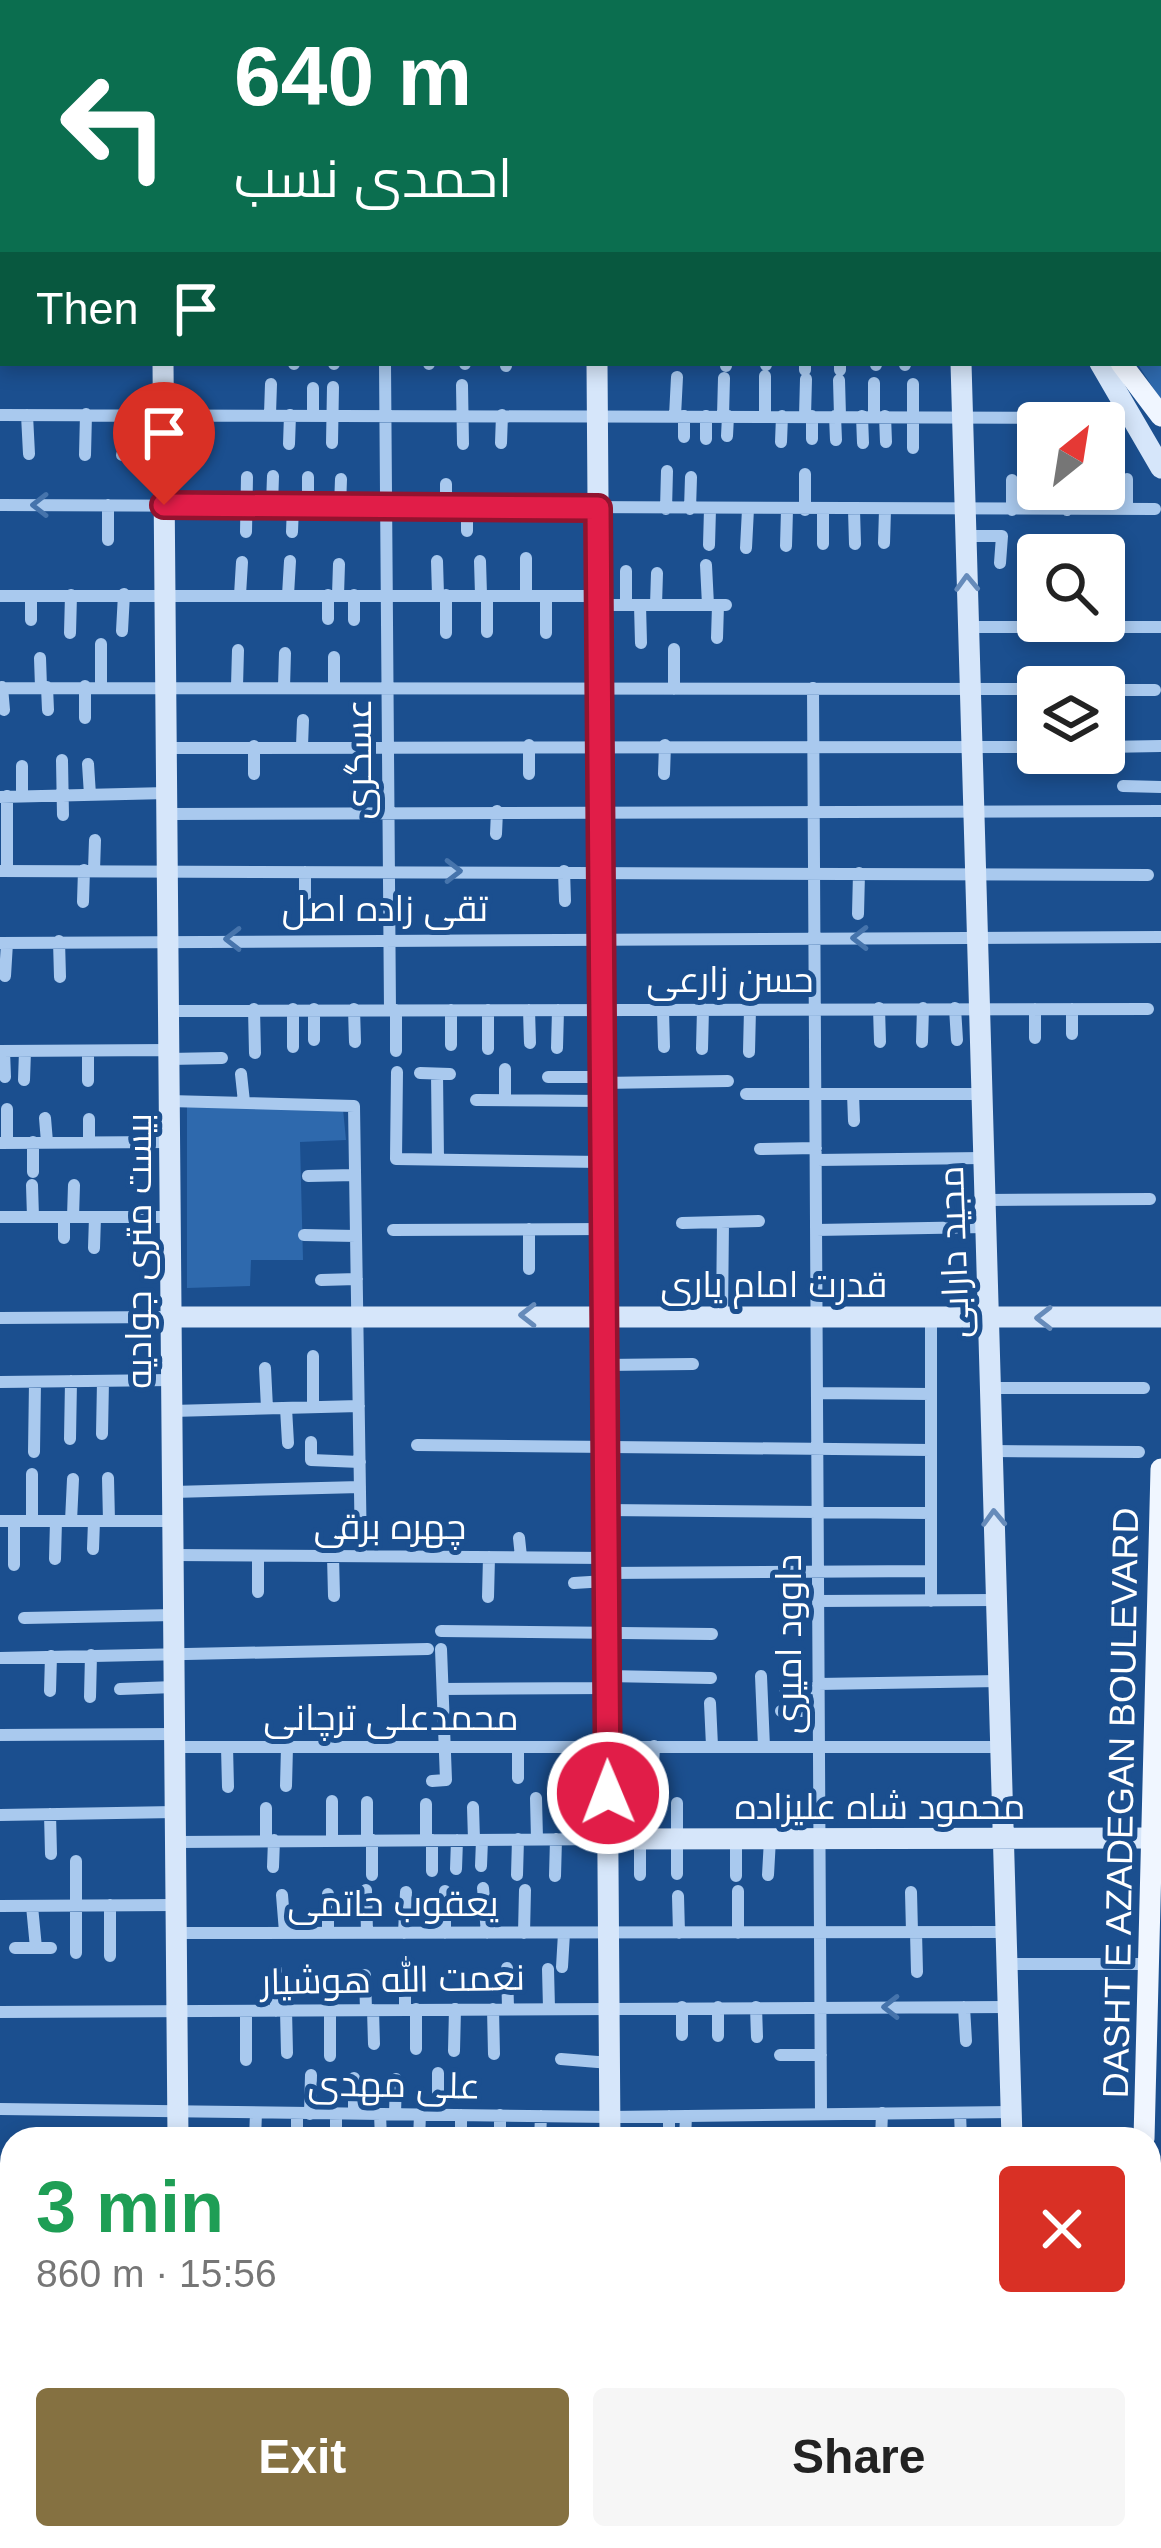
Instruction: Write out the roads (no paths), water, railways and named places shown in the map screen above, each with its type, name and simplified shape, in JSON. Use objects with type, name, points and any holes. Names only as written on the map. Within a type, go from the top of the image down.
[{"type":"main road","points":[[1123,366],[1161,416]]},
{"type":"main road","name":"DASHT E AZADEGAN BOULEVARD","points":[[1144,2127],[1161,1469]]},
{"type":"street","name":"بیست متری جوادیه","points":[[164,366],[178,2127]]},
{"type":"street","name":"عسگری","points":[[385,366],[389,938],[396,1052]]},
{"type":"street","points":[[597,366],[610,2127]]},
{"type":"street","name":"مجید دارابی","points":[[961,366],[1012,2127]]},
{"type":"street","points":[[1102,366],[1161,468]]},
{"type":"street","points":[[765,416],[766,368]]},
{"type":"street","points":[[725,369],[727,436]]},
{"type":"street","points":[[805,371],[812,440]]},
{"type":"street","points":[[836,440],[840,371]]},
{"type":"street","points":[[676,377],[684,437]]},
{"type":"street","points":[[863,443],[874,416],[874,382]]},
{"type":"street","points":[[270,415],[271,384]]},
{"type":"street","points":[[913,384],[913,448]]},
{"type":"street","points":[[462,385],[463,444]]},
{"type":"street","points":[[332,442],[333,387]]},
{"type":"street","points":[[313,388],[313,415]]},
{"type":"street","points":[[85,455],[86,414]]},
{"type":"street","points":[[0,415],[1017,417]]},
{"type":"street","points":[[27,415],[29,454]]},
{"type":"street","points":[[289,444],[290,415]]},
{"type":"street","points":[[501,443],[502,415]]},
{"type":"street","points":[[706,416],[706,439]]},
{"type":"street","points":[[782,416],[782,442]]},
{"type":"street","points":[[874,416],[886,442]]},
{"type":"street","points":[[122,455],[164,452]]},
{"type":"street","points":[[666,509],[667,471]]},
{"type":"street","points":[[805,474],[805,510]]},
{"type":"street","points":[[272,506],[273,476]]},
{"type":"street","points":[[246,532],[247,477]]},
{"type":"street","points":[[308,477],[308,506]]},
{"type":"street","points":[[690,509],[692,477]]},
{"type":"street","points":[[340,479],[340,507]]},
{"type":"street","points":[[1127,479],[1127,509],[1155,509]]},
{"type":"street","points":[[1012,480],[1012,510]]},
{"type":"street","points":[[446,484],[446,508]]},
{"type":"street","points":[[0,505],[1017,510]]},
{"type":"street","points":[[108,505],[108,541]]},
{"type":"street","points":[[292,506],[292,532]]},
{"type":"street","points":[[467,508],[467,531]]},
{"type":"street","points":[[709,545],[710,509]]},
{"type":"street","points":[[746,548],[748,509]]},
{"type":"street","points":[[786,546],[788,510]]},
{"type":"street","points":[[823,510],[823,544]]},
{"type":"street","points":[[854,510],[855,544]]},
{"type":"street","points":[[884,543],[885,510]]},
{"type":"street","points":[[966,536],[1002,536],[1000,563]]},
{"type":"street","points":[[526,558],[526,596]]},
{"type":"street","points":[[288,595],[290,561]]},
{"type":"street","points":[[437,561],[446,633]]},
{"type":"street","points":[[480,561],[487,632]]},
{"type":"street","points":[[240,595],[242,562]]},
{"type":"street","points":[[328,619],[338,564]]},
{"type":"street","points":[[706,565],[717,605],[717,638]]},
{"type":"street","points":[[626,572],[641,643]]},
{"type":"street","points":[[656,605],[657,573]]},
{"type":"street","points":[[122,631],[124,594]]},
{"type":"street","points":[[70,633],[71,595]]},
{"type":"street","points":[[354,620],[355,595]]},
{"type":"street","points":[[0,596],[546,596],[633,605],[717,605]]},
{"type":"street","points":[[31,596],[31,620]]},
{"type":"street","points":[[546,596],[546,633]]},
{"type":"street","points":[[968,627],[1161,627]]},
{"type":"street","points":[[101,644],[101,686]]},
{"type":"street","points":[[674,649],[674,689]]},
{"type":"street","points":[[237,686],[238,650]]},
{"type":"street","points":[[284,687],[285,653]]},
{"type":"street","points":[[334,657],[334,687]]},
{"type":"street","points":[[40,658],[48,710]]},
{"type":"street","points":[[4,710],[1,688],[85,686],[1017,689]]},
{"type":"street","points":[[85,686],[85,718]]},
{"type":"street","name":"داوود امیری","points":[[813,688],[821,2114]]},
{"type":"street","points":[[1125,690],[1155,690]]},
{"type":"street","points":[[302,746],[303,720]]},
{"type":"street","points":[[529,745],[529,774]]},
{"type":"street","points":[[664,774],[665,745]]},
{"type":"street","points":[[254,746],[254,774]]},
{"type":"street","points":[[1125,746],[1161,746]]},
{"type":"street","points":[[166,748],[1017,747]]},
{"type":"street","points":[[62,760],[63,815]]},
{"type":"street","points":[[88,764],[90,795]]},
{"type":"street","points":[[22,766],[10,796],[3,871],[1148,875]]},
{"type":"street","points":[[1123,786],[1161,787]]},
{"type":"street","points":[[10,796],[90,795],[167,804],[388,812],[1161,811]]},
{"type":"street","points":[[496,834],[497,811]]},
{"type":"street","points":[[82,902],[95,840]]},
{"type":"street","points":[[563,871],[565,901]]},
{"type":"street","points":[[305,872],[305,898]]},
{"type":"street","points":[[858,914],[859,873]]},
{"type":"street","name":"تقی زاده اصل","points":[[4,943],[1161,937]]},
{"type":"street","points":[[59,941],[60,977]]},
{"type":"street","points":[[4,943],[5,976]]},
{"type":"street","points":[[922,1008],[922,1042]]},
{"type":"street","points":[[956,1008],[957,1040]]},
{"type":"street","points":[[254,1009],[255,1053]]},
{"type":"street","points":[[293,1009],[293,1047]]},
{"type":"street","points":[[314,1009],[314,1040]]},
{"type":"street","points":[[749,1052],[750,1009]]},
{"type":"street","points":[[879,1009],[880,1042]]},
{"type":"street","points":[[1035,1009],[1035,1038]]},
{"type":"street","points":[[1072,1009],[1072,1034]]},
{"type":"street","name":"حسن زارعی","points":[[169,1011],[1148,1009]]},
{"type":"street","points":[[354,1010],[355,1042]]},
{"type":"street","points":[[451,1046],[452,1010]]},
{"type":"street","points":[[488,1010],[488,1049]]},
{"type":"street","points":[[529,1010],[530,1043]]},
{"type":"street","points":[[557,1010],[557,1048]]},
{"type":"street","points":[[663,1010],[664,1046]]},
{"type":"street","points":[[702,1049],[703,1010]]},
{"type":"street","points":[[5,1077],[2,1051],[222,1058]]},
{"type":"street","points":[[24,1080],[25,1051]]},
{"type":"street","points":[[88,1051],[88,1081]]},
{"type":"street","points":[[505,1069],[505,1100]]},
{"type":"street","points":[[397,1072],[396,1159],[602,1162]]},
{"type":"street","points":[[420,1073],[443,1074],[438,1159]]},
{"type":"street","points":[[241,1075],[244,1102]]},
{"type":"street","points":[[548,1077],[602,1087]]},
{"type":"street","points":[[476,1100],[728,1081]]},
{"type":"street","points":[[302,1086],[303,1103]]},
{"type":"street","points":[[746,1094],[982,1094]]},
{"type":"street","points":[[853,1094],[854,1120]]},
{"type":"street","points":[[170,1102],[354,1106],[361,1556]]},
{"type":"street","points":[[7,1109],[3,1143],[170,1142]]},
{"type":"street","points":[[32,1217],[32,1179],[45,1118]]},
{"type":"street","points":[[89,1119],[89,1142]]},
{"type":"street","points":[[760,1149],[983,1158]]},
{"type":"street","points":[[308,1175],[356,1175]]},
{"type":"street","points":[[64,1238],[74,1185]]},
{"type":"street","points":[[985,1200],[1150,1199]]},
{"type":"street","points":[[0,1217],[170,1216]]},
{"type":"street","points":[[94,1248],[95,1217]]},
{"type":"street","points":[[682,1223],[759,1221]]},
{"type":"street","points":[[722,1222],[722,1317]]},
{"type":"street","points":[[816,1229],[986,1227]]},
{"type":"street","points":[[529,1229],[529,1268]]},
{"type":"street","points":[[393,1230],[604,1229]]},
{"type":"street","points":[[304,1234],[356,1236]]},
{"type":"street","points":[[321,1280],[357,1279]]},
{"type":"street","points":[[0,1318],[171,1317]]},
{"type":"street","name":"قدرت امام یاری","points":[[171,1317],[1161,1317]]},
{"type":"street","points":[[931,1318],[932,1600]]},
{"type":"street","points":[[313,1356],[314,1407]]},
{"type":"street","points":[[605,1365],[693,1364]]},
{"type":"street","points":[[265,1368],[267,1408]]},
{"type":"street","points":[[0,1382],[172,1380]]},
{"type":"street","points":[[70,1438],[71,1381]]},
{"type":"street","points":[[102,1434],[103,1381]]},
{"type":"street","points":[[34,1452],[35,1382]]},
{"type":"street","points":[[990,1388],[1144,1388]]},
{"type":"street","points":[[817,1393],[931,1394]]},
{"type":"street","points":[[172,1411],[359,1406]]},
{"type":"street","points":[[286,1408],[288,1443]]},
{"type":"street","points":[[311,1442],[311,1460],[360,1462]]},
{"type":"street","points":[[416,1445],[931,1450]]},
{"type":"street","points":[[992,1451],[1139,1452]]},
{"type":"street","points":[[32,1474],[32,1521]]},
{"type":"street","points":[[93,1550],[108,1478]]},
{"type":"street","points":[[55,1559],[74,1479]]},
{"type":"street","points":[[173,1492],[360,1487]]},
{"type":"street","points":[[606,1510],[931,1513]]},
{"type":"street","points":[[14,1565],[7,1521],[173,1521]]},
{"type":"street","points":[[519,1538],[520,1557]]},
{"type":"street","name":"چهره برقی","points":[[173,1555],[520,1557],[606,1571]]},
{"type":"street","points":[[258,1556],[258,1592]]},
{"type":"street","points":[[334,1556],[334,1596]]},
{"type":"street","points":[[488,1597],[489,1557]]},
{"type":"street","points":[[574,1583],[606,1571],[931,1571]]},
{"type":"street","points":[[818,1601],[996,1600]]},
{"type":"street","points":[[24,1618],[174,1615]]},
{"type":"street","points":[[441,1631],[712,1634]]},
{"type":"street","points":[[0,1658],[434,1649],[443,1689],[446,1780],[432,1781]]},
{"type":"street","points":[[90,1697],[91,1655]]},
{"type":"street","points":[[50,1691],[51,1656]]},
{"type":"street","points":[[761,1676],[764,1747]]},
{"type":"street","points":[[443,1689],[710,1678]]},
{"type":"street","points":[[785,1689],[998,1681]]},
{"type":"street","points":[[120,1689],[174,1688]]},
{"type":"street","points":[[710,1703],[712,1747]]},
{"type":"street","points":[[781,1711],[818,1711]]},
{"type":"street","name":"محمدعلی ترچانی","points":[[0,1735],[227,1747],[1000,1747]]},
{"type":"street","points":[[227,1747],[228,1786]]},
{"type":"street","points":[[286,1786],[287,1747]]},
{"type":"street","points":[[518,1747],[518,1778]]},
{"type":"street","points":[[653,1767],[654,1747]]},
{"type":"street","points":[[536,1798],[537,1839]]},
{"type":"street","points":[[640,1800],[640,1875]]},
{"type":"street","points":[[332,1802],[332,1840]]},
{"type":"street","points":[[368,1802],[373,1875]]},
{"type":"street","points":[[676,1874],[677,1803]]},
{"type":"street","points":[[426,1804],[432,1871]]},
{"type":"street","points":[[473,1807],[481,1866]]},
{"type":"street","points":[[266,1808],[273,1867]]},
{"type":"street","points":[[0,1815],[176,1812]]},
{"type":"street","points":[[50,1814],[51,1854]]},
{"type":"street","name":"محمود شاه علیزاده","points":[[608,1839],[1152,1838]]},
{"type":"street","points":[[517,1875],[518,1839]]},
{"type":"street","points":[[555,1876],[556,1839]]},
{"type":"street","points":[[176,1841],[608,1839]]},
{"type":"street","points":[[736,1839],[738,1933]]},
{"type":"street","points":[[768,1875],[770,1839]]},
{"type":"street","points":[[456,1869],[457,1840]]},
{"type":"street","points":[[76,1861],[76,1954]]},
{"type":"street","points":[[483,1888],[487,1933]]},
{"type":"street","points":[[366,1890],[367,1933]]},
{"type":"street","points":[[524,1933],[525,1890]]},
{"type":"street","points":[[445,1891],[445,1933]]},
{"type":"street","points":[[404,1933],[406,1892]]},
{"type":"street","points":[[911,1892],[917,1972]]},
{"type":"street","points":[[328,1894],[328,1932]]},
{"type":"street","points":[[283,1895],[285,1932]]},
{"type":"street","points":[[678,1896],[680,1933]]},
{"type":"street","points":[[110,1905],[110,1956]]},
{"type":"street","points":[[0,1906],[176,1905]]},
{"type":"street","points":[[32,1906],[36,1948]]},
{"type":"street","name":"یعقوب حاتمی","points":[[176,1933],[1006,1932]]},
{"type":"street","points":[[549,2008],[564,1933]]},
{"type":"street","points":[[15,1948],[51,1948]]},
{"type":"street","points":[[1006,1964],[1149,1964]]},
{"type":"street","points":[[494,2054],[507,1968]]},
{"type":"street","points":[[276,1970],[286,2053]]},
{"type":"street","points":[[405,1973],[416,2049]]},
{"type":"street","points":[[365,1976],[374,2044]]},
{"type":"street","name":"نعمت الله هوشیار","points":[[0,2012],[820,2007],[927,2000],[964,2007],[1008,2007]]},
{"type":"street","points":[[718,2007],[718,2036]]},
{"type":"street","points":[[757,2007],[758,2036]]},
{"type":"street","points":[[964,2007],[966,2041]]},
{"type":"street","points":[[682,2008],[682,2036]]},
{"type":"street","points":[[454,2051],[455,2009]]},
{"type":"street","points":[[330,2010],[330,2056]]},
{"type":"street","points":[[246,2011],[246,2060]]},
{"type":"street","points":[[780,2055],[820,2055]]},
{"type":"street","points":[[561,2059],[610,2063]]},
{"type":"street","points":[[437,2115],[438,2073]]},
{"type":"street","points":[[300,2127],[311,2075]]},
{"type":"street","points":[[354,2078],[354,2114]]},
{"type":"street","points":[[383,2127],[396,2079]]},
{"type":"street","name":"علی مهدی","points":[[0,2109],[541,2116],[604,2127]]},
{"type":"street","name":"علی مهدی","points":[[615,2127],[669,2116],[1011,2112]]},
{"type":"street","points":[[255,2127],[256,2113]]},
{"type":"street","points":[[960,2113],[961,2127]]},
{"type":"street","points":[[335,2114],[336,2127]]},
{"type":"street","points":[[881,2127],[882,2114]]},
{"type":"street","points":[[420,2115],[420,2127]]},
{"type":"street","points":[[461,2115],[461,2127]]},
{"type":"street","points":[[500,2116],[500,2127]]},
{"type":"street","points":[[541,2116],[541,2127]]},
{"type":"street","points":[[669,2116],[669,2127]]},
{"type":"street","points":[[686,2116],[686,2127]]},
{"type":"street","points":[[718,2116],[718,2127]]}]
